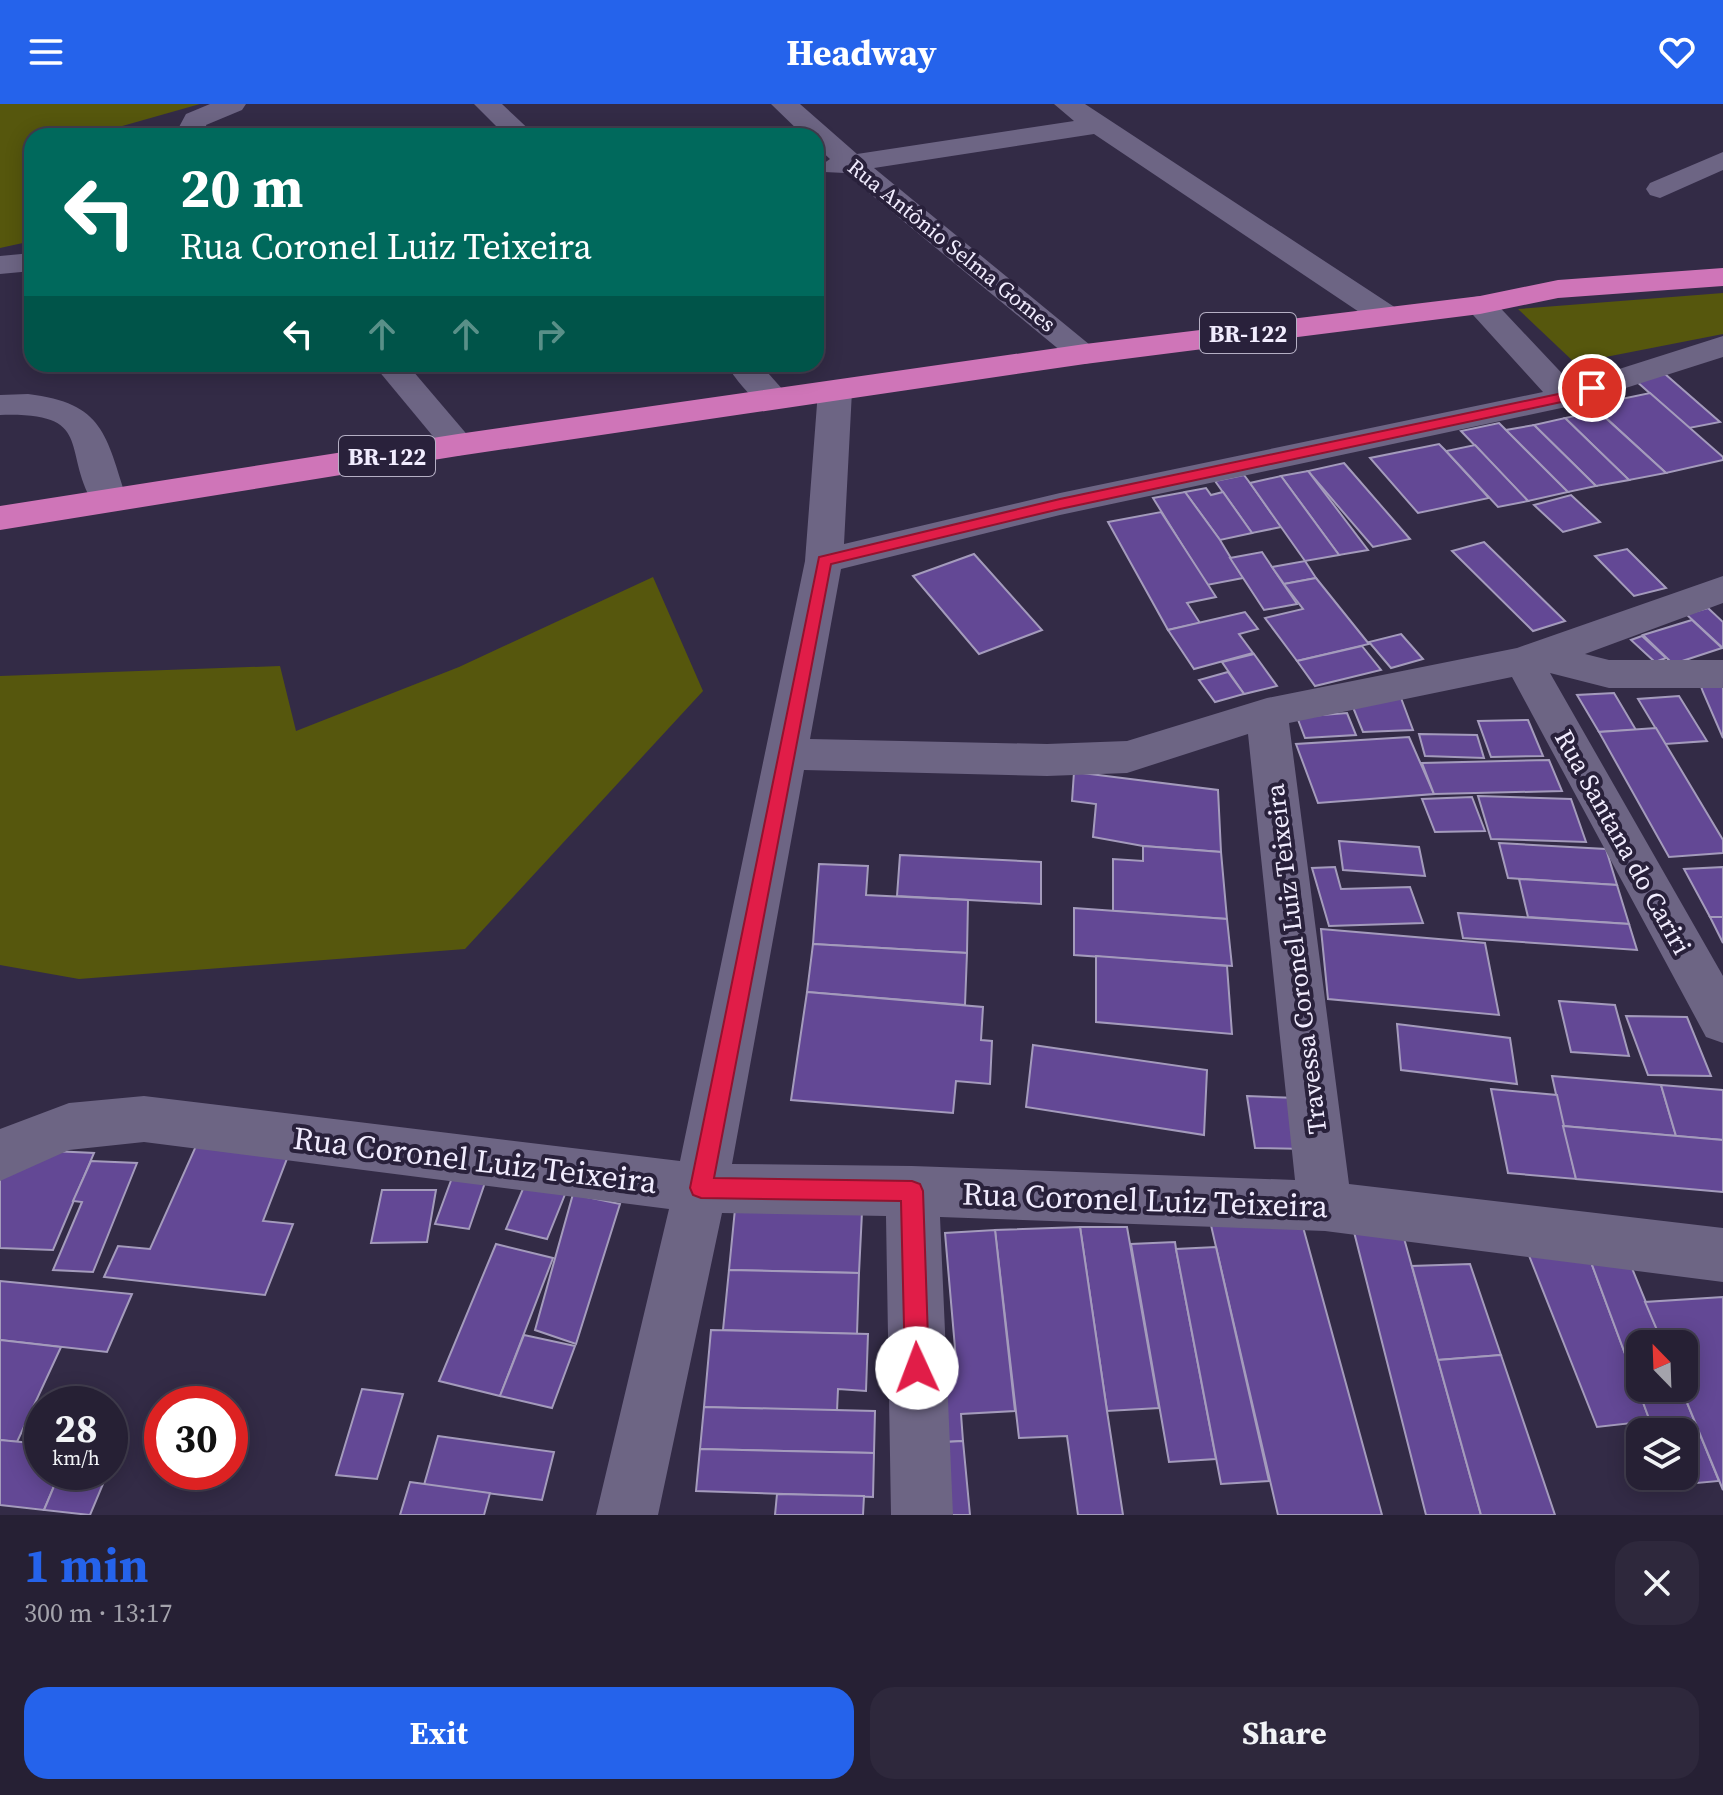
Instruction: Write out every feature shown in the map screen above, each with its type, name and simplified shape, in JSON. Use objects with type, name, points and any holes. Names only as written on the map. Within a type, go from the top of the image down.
[{"type":"highway","name":"BR-122","points":[[0,518],[458,445],[1085,354],[1480,305],[1558,289],[1723,277]]},
{"type":"street","points":[[195,128],[233,104]]},
{"type":"street","points":[[487,104],[513,128]]},
{"type":"street","name":"Rua Antônio Selma Gomes","points":[[784,104],[811,128]]},
{"type":"street","points":[[1067,104],[1385,315]]},
{"type":"street","points":[[824,167],[1098,125]]},
{"type":"street","name":"Rua Antônio Selma Gomes","points":[[824,139],[1085,354]]},
{"type":"street","points":[[1660,189],[1723,160]]},
{"type":"street","points":[[0,265],[24,263]]},
{"type":"street","points":[[1480,305],[1566,397]]},
{"type":"street","points":[[824,561],[1060,504],[1566,397],[1723,346]]},
{"type":"street","points":[[396,372],[458,445]]},
{"type":"street","points":[[749,372],[775,400]]},
{"type":"street","points":[[627,1515],[701,1188],[824,561],[835,391]]},
{"type":"street","points":[[0,405],[36,402],[65,410],[87,432],[109,500]]},
{"type":"street","points":[[787,754],[1047,760],[1127,757],[1267,713],[1530,658],[1723,589]]},
{"type":"street","points":[[1530,658],[1609,674],[1723,674]]},
{"type":"street","name":"Rua Santana do Cariri","points":[[1530,658],[1723,1022]]},
{"type":"street","name":"Travessa Coronel Luiz Teixeira","points":[[1267,713],[1325,1206]]},
{"type":"street","name":"Rua Coronel Luiz Teixeira","points":[[0,1157],[45,1131],[81,1123],[144,1119],[701,1188],[912,1191],[1325,1206],[1723,1255]]},
{"type":"street","points":[[912,1191],[922,1515]]},
{"type":"shaded area","points":[[0,104],[200,104],[115,128],[24,128],[24,243],[0,248]]},
{"type":"shaded area","points":[[1723,293],[1723,334],[1575,363],[1518,309]]},
{"type":"shaded area","points":[[653,577],[703,691],[465,949],[79,979],[0,965],[0,676],[280,666],[296,731],[459,667]]},
{"type":"building","points":[[1665,374],[1720,422],[1689,428],[1635,380]]},
{"type":"building","points":[[1650,393],[1723,460],[1666,473],[1592,405]]},
{"type":"building","points":[[1598,411],[1666,473],[1629,480],[1565,418]]},
{"type":"building","points":[[1565,418],[1629,480],[1596,486],[1534,425]]},
{"type":"building","points":[[1499,423],[1568,492],[1528,501],[1461,431]]},
{"type":"building","points":[[1534,425],[1596,486],[1568,492],[1506,430]]},
{"type":"building","points":[[1439,444],[1489,498],[1418,513],[1370,458]]},
{"type":"building","points":[[1475,445],[1528,501],[1498,507],[1446,451]]},
{"type":"building","points":[[1344,463],[1410,539],[1373,547],[1308,471]]},
{"type":"building","points":[[1308,471],[1368,550],[1339,555],[1281,476]]},
{"type":"building","points":[[1244,475],[1281,527],[1252,533],[1215,481]]},
{"type":"building","points":[[1281,476],[1339,555],[1305,561],[1250,483]]},
{"type":"building","points":[[1206,488],[1211,495],[1223,492],[1252,533],[1220,540],[1185,492]]},
{"type":"building","points":[[1185,492],[1243,578],[1207,585],[1153,498]]},
{"type":"building","points":[[1571,495],[1600,522],[1563,532],[1534,505]]},
{"type":"building","points":[[1161,512],[1216,597],[1187,603],[1200,623],[1168,630],[1108,522]]},
{"type":"building","points":[[1484,542],[1565,621],[1533,631],[1452,551]]},
{"type":"building","points":[[1627,549],[1666,588],[1634,596],[1595,556]]},
{"type":"building","points":[[1262,552],[1297,604],[1264,610],[1230,558]]},
{"type":"building","points":[[974,554],[1042,630],[979,654],[913,576]]},
{"type":"building","points":[[1305,561],[1316,578],[1284,584],[1272,567]]},
{"type":"building","points":[[1316,578],[1369,644],[1297,661],[1265,618],[1303,609],[1284,584]]},
{"type":"building","points":[[1708,608],[1723,622],[1723,648],[1686,614]]},
{"type":"building","points":[[1245,612],[1258,629],[1239,634],[1253,653],[1194,669],[1168,630]]},
{"type":"building","points":[[1692,620],[1722,648],[1673,664],[1643,635]]},
{"type":"building","points":[[1401,634],[1423,659],[1391,668],[1369,642]]},
{"type":"building","points":[[1642,636],[1666,658],[1655,662],[1631,640]]},
{"type":"building","points":[[1362,646],[1381,670],[1315,686],[1297,661]]},
{"type":"building","points":[[1254,654],[1277,686],[1244,694],[1222,662]]},
{"type":"building","points":[[1228,672],[1244,694],[1215,702],[1199,680]]},
{"type":"building","points":[[1699,681],[1723,682],[1723,738],[1703,692]]},
{"type":"building","points":[[1614,693],[1636,730],[1599,732],[1577,695]]},
{"type":"building","points":[[1679,696],[1707,741],[1665,744],[1638,699]]},
{"type":"building","points":[[1401,698],[1413,730],[1363,732],[1350,700]]},
{"type":"building","points":[[1347,713],[1356,735],[1305,738],[1297,717]]},
{"type":"building","points":[[1528,720],[1543,756],[1491,757],[1478,721]]},
{"type":"building","points":[[1656,728],[1723,840],[1723,853],[1669,857],[1599,732]]},
{"type":"building","points":[[1419,734],[1477,735],[1484,758],[1425,756]]},
{"type":"building","points":[[1409,737],[1434,794],[1318,803],[1296,744]]},
{"type":"building","points":[[1549,760],[1562,791],[1434,794],[1422,763]]},
{"type":"building","points":[[1074,772],[1218,790],[1221,852],[1143,846],[1093,837],[1096,804],[1072,801]]},
{"type":"building","points":[[1478,796],[1571,799],[1586,842],[1491,839]]},
{"type":"building","points":[[1472,797],[1485,831],[1435,832],[1422,799]]},
{"type":"building","points":[[1339,841],[1419,847],[1425,876],[1343,870]]},
{"type":"building","points":[[1499,843],[1606,849],[1617,885],[1508,878]]},
{"type":"building","points":[[1143,846],[1221,852],[1227,919],[1113,911],[1113,859],[1143,861]]},
{"type":"building","points":[[900,855],[1041,862],[1041,904],[897,896]]},
{"type":"building","points":[[819,864],[868,866],[866,895],[968,900],[967,953],[813,944]]},
{"type":"building","points":[[1335,867],[1341,889],[1410,887],[1423,923],[1329,926],[1312,868]]},
{"type":"building","points":[[1723,867],[1723,917],[1710,917],[1684,869]]},
{"type":"building","points":[[1519,879],[1617,885],[1629,924],[1528,917]]},
{"type":"building","points":[[1074,908],[1227,919],[1232,966],[1074,955]]},
{"type":"building","points":[[1458,913],[1629,924],[1637,950],[1463,938]]},
{"type":"building","points":[[1710,917],[1723,917],[1723,943]]},
{"type":"building","points":[[1321,929],[1485,943],[1499,1015],[1328,999]]},
{"type":"building","points":[[813,944],[967,953],[965,1005],[807,992]]},
{"type":"building","points":[[1096,956],[1227,966],[1232,1034],[1096,1022]]},
{"type":"building","points":[[807,992],[983,1007],[981,1040],[992,1041],[990,1084],[956,1081],[953,1113],[791,1100]]},
{"type":"building","points":[[1559,1001],[1615,1005],[1629,1056],[1571,1052]]},
{"type":"building","points":[[1626,1016],[1687,1017],[1711,1076],[1648,1075]]},
{"type":"building","points":[[1397,1024],[1510,1038],[1517,1084],[1401,1070]]},
{"type":"building","points":[[1033,1045],[1207,1070],[1204,1135],[1026,1107]]},
{"type":"building","points":[[1552,1076],[1661,1085],[1676,1136],[1563,1126]]},
{"type":"building","points":[[1661,1085],[1723,1090],[1723,1140],[1676,1136]]},
{"type":"building","points":[[1491,1089],[1557,1095],[1576,1179],[1508,1173]]},
{"type":"building","points":[[1247,1096],[1298,1098],[1308,1149],[1255,1148]]},
{"type":"building","points":[[1563,1126],[1723,1140],[1723,1192],[1576,1179]]},
{"type":"building","points":[[196,1146],[288,1156],[263,1221],[293,1224],[265,1295],[104,1277],[118,1246],[150,1249]]},
{"type":"building","points":[[9,1149],[94,1153],[53,1250],[0,1248],[0,1169]]},
{"type":"building","points":[[91,1161],[137,1163],[93,1272],[53,1270],[82,1202],[73,1201]]},
{"type":"building","points":[[456,1167],[489,1171],[469,1229],[435,1224]]},
{"type":"building","points":[[528,1177],[568,1187],[547,1239],[506,1229]]},
{"type":"building","points":[[382,1190],[436,1190],[427,1242],[371,1243]]},
{"type":"building","points":[[573,1194],[620,1204],[576,1344],[535,1330]]},
{"type":"building","points":[[735,1209],[862,1212],[859,1273],[729,1270]]},
{"type":"building","points":[[1300,1216],[1382,1515],[1278,1515],[1210,1221]]},
{"type":"building","points":[[1080,1227],[1127,1227],[1159,1408],[1107,1411]]},
{"type":"building","points":[[1080,1227],[1123,1515],[1078,1515],[1067,1436],[1019,1438],[995,1230]]},
{"type":"building","points":[[995,1230],[1015,1411],[961,1414],[963,1441],[906,1444],[901,1373],[957,1371],[945,1233]]},
{"type":"building","points":[[1402,1231],[1481,1515],[1426,1515],[1354,1232]]},
{"type":"building","points":[[1175,1242],[1216,1459],[1169,1462],[1131,1244]]},
{"type":"building","points":[[496,1244],[553,1258],[500,1396],[439,1381]]},
{"type":"building","points":[[1216,1247],[1269,1481],[1221,1484],[1176,1249]]},
{"type":"building","points":[[1528,1253],[1588,1254],[1626,1356],[1626,1402],[1643,1402],[1649,1418],[1626,1418],[1626,1424],[1597,1427]]},
{"type":"building","points":[[1588,1254],[1627,1256],[1657,1330],[1626,1330],[1626,1356]]},
{"type":"building","points":[[1470,1264],[1501,1355],[1438,1360],[1412,1266]]},
{"type":"building","points":[[729,1270],[859,1273],[857,1334],[723,1330]]},
{"type":"building","points":[[0,1281],[132,1294],[107,1352],[0,1340]]},
{"type":"building","points":[[1723,1297],[1723,1490],[1698,1429],[1698,1418],[1693,1418],[1687,1402],[1698,1402],[1698,1330],[1657,1330],[1645,1302]]},
{"type":"building","points":[[711,1330],[868,1334],[866,1391],[838,1389],[837,1411],[704,1407]]},
{"type":"building","points":[[524,1335],[575,1346],[552,1408],[500,1396]]},
{"type":"building","points":[[0,1340],[61,1347],[43,1386],[24,1386],[24,1427],[17,1442],[0,1440]]},
{"type":"building","points":[[1501,1355],[1555,1515],[1481,1515],[1438,1360]]},
{"type":"building","points":[[362,1389],[403,1394],[377,1479],[336,1475]]},
{"type":"building","points":[[1643,1402],[1687,1402],[1693,1418],[1649,1418]]},
{"type":"building","points":[[704,1407],[875,1411],[874,1453],[700,1449]]},
{"type":"building","points":[[1698,1430],[1719,1481],[1698,1483]]},
{"type":"building","points":[[438,1436],[554,1452],[542,1500],[424,1485]]},
{"type":"building","points":[[0,1440],[24,1442],[24,1490],[52,1490],[44,1510],[0,1505]]},
{"type":"building","points":[[963,1441],[970,1515],[910,1515],[906,1444]]},
{"type":"building","points":[[700,1449],[874,1453],[873,1497],[696,1491]]},
{"type":"building","points":[[410,1482],[490,1493],[484,1515],[400,1515]]},
{"type":"building","points":[[52,1490],[100,1490],[90,1515],[44,1510]]},
{"type":"building","points":[[777,1494],[864,1496],[863,1515],[775,1515]]},
{"type":"route","points":[[917,1368],[912,1191],[701,1188],[824,561],[1060,504],[1566,397],[1592,388]]}]
